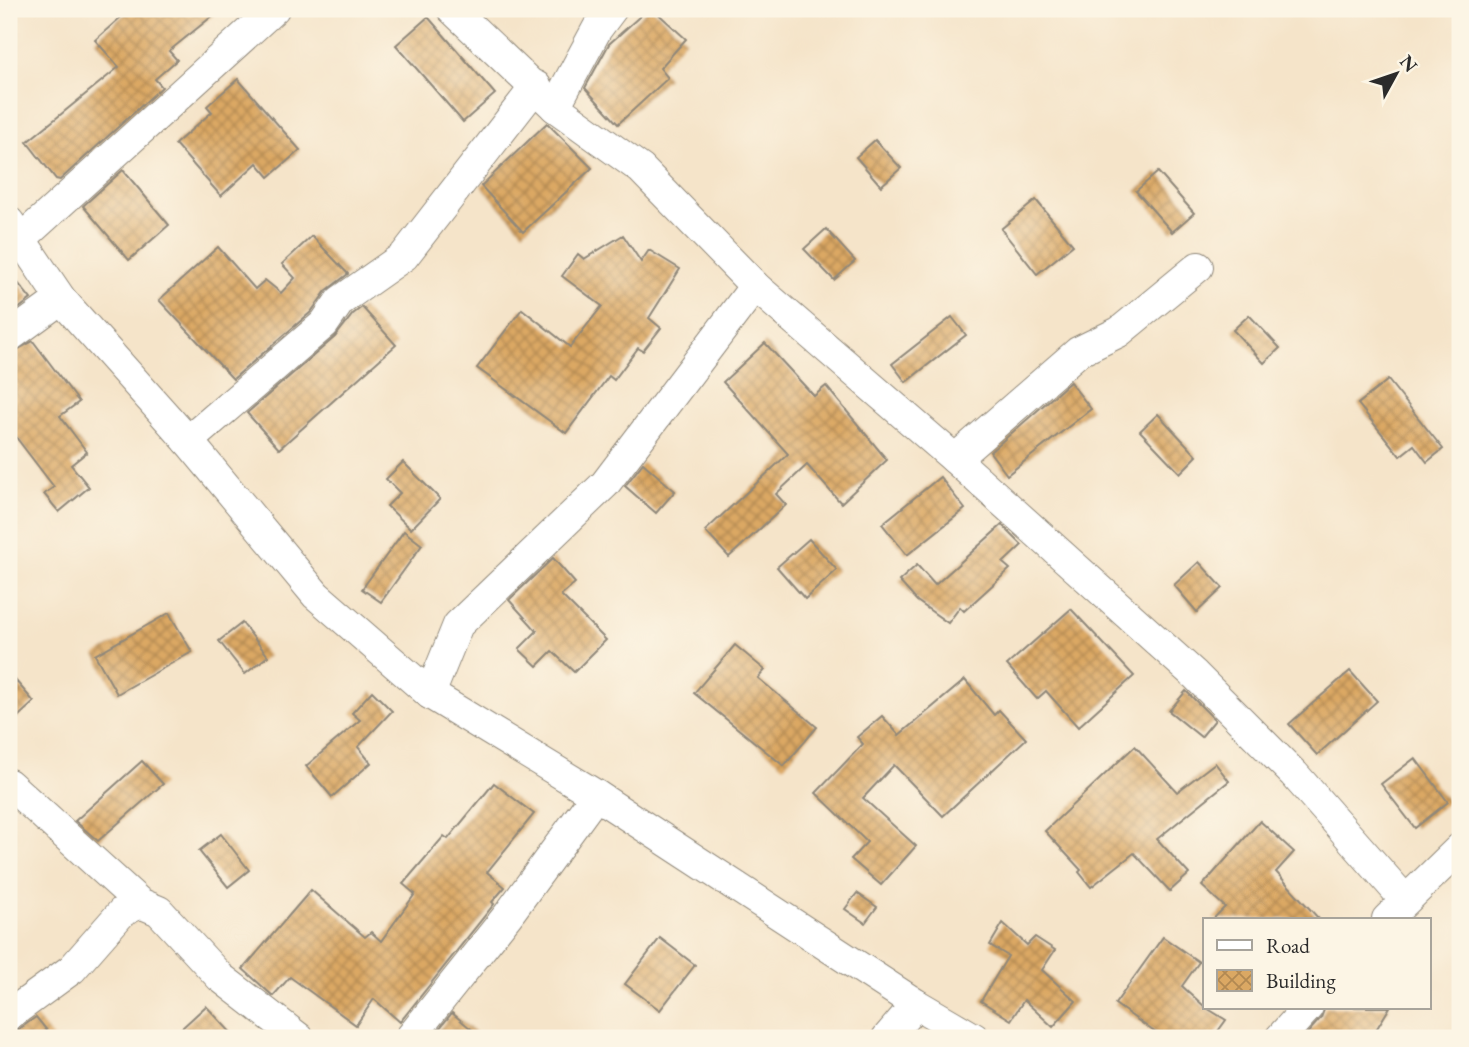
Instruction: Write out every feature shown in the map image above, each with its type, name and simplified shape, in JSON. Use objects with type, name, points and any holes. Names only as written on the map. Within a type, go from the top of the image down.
[{"type":"street","points":[[274,9],[15,231],[61,299],[188,441],[316,595],[430,694],[596,795],[916,1004],[974,1038]]},
{"type":"street","points":[[452,9],[545,97],[641,169],[755,286],[955,459],[1195,675],[1294,774],[1396,909],[1460,848]]},
{"type":"street","points":[[188,441],[324,324],[340,301],[404,256],[545,97],[612,9]]},
{"type":"street","points":[[955,459],[1078,352],[1119,332],[1198,267]]},
{"type":"street","points":[[430,694],[457,625],[605,484],[755,286]]},
{"type":"street","points":[[9,337],[61,299]]},
{"type":"street","points":[[9,784],[140,903],[159,911],[212,970],[299,1038]]},
{"type":"street","points":[[410,1038],[508,915],[596,795]]},
{"type":"street","points":[[9,1015],[72,969],[122,912],[140,903]]},
{"type":"street","points":[[887,1038],[916,1004]]},
{"type":"street","points":[[1280,1038],[1306,1009]]},
{"type":"building","points":[[130,9],[221,9],[169,51],[177,60],[155,79],[162,87],[60,180],[56,179],[27,142],[119,67],[95,40]]},
{"type":"building","points":[[648,9],[653,9],[686,39],[660,68],[668,78],[618,124],[585,88],[609,44]]},
{"type":"building","points":[[428,17],[495,94],[463,122],[396,45]]},
{"type":"building","points":[[238,79],[300,150],[269,177],[257,163],[221,196],[175,144],[212,112],[207,106]]},
{"type":"building","points":[[547,123],[592,168],[523,232],[481,186]]},
{"type":"building","points":[[875,140],[901,168],[881,186],[856,157]]},
{"type":"building","points":[[123,170],[169,225],[129,260],[83,206]]},
{"type":"building","points":[[1158,172],[1194,213],[1172,232],[1136,191]]},
{"type":"building","points":[[1036,200],[1073,245],[1037,274],[1001,229]]},
{"type":"building","points":[[826,229],[855,261],[834,280],[804,249]]},
{"type":"building","points":[[623,235],[641,262],[649,250],[680,269],[649,318],[661,328],[643,351],[638,348],[614,380],[609,376],[566,433],[477,368],[522,309],[570,347],[602,306],[562,276],[578,254],[584,259]]},
{"type":"building","points":[[312,236],[348,274],[326,291],[311,312],[233,379],[159,300],[218,247],[255,289],[265,280],[281,293],[295,278],[282,264]]},
{"type":"building","points":[[9,272],[31,299],[9,316]]},
{"type":"building","points":[[362,307],[396,345],[279,449],[247,413],[335,337]]},
{"type":"building","points":[[1249,315],[1280,348],[1264,363],[1233,330]]},
{"type":"building","points":[[952,317],[966,335],[906,382],[892,364]]},
{"type":"building","points":[[33,341],[79,402],[60,416],[87,452],[71,465],[89,487],[59,512],[44,494],[54,487],[9,428],[9,354]]},
{"type":"building","points":[[765,343],[814,396],[826,386],[887,460],[841,503],[807,465],[776,494],[786,505],[729,557],[705,531],[788,454],[723,382]]},
{"type":"building","points":[[1388,380],[1443,449],[1427,462],[1414,445],[1400,456],[1358,404]]},
{"type":"building","points":[[1070,382],[1091,409],[1007,475],[990,452]]},
{"type":"building","points":[[1158,414],[1197,456],[1180,473],[1140,431]]},
{"type":"building","points":[[403,462],[440,499],[411,529],[387,506],[400,493],[386,479]]},
{"type":"building","points":[[643,463],[675,491],[656,513],[625,486]]},
{"type":"building","points":[[940,477],[965,509],[907,555],[882,524]]},
{"type":"building","points":[[1002,525],[1022,545],[1003,563],[1010,569],[964,611],[960,607],[948,623],[917,601],[899,581],[917,565],[935,585]]},
{"type":"building","points":[[404,531],[422,545],[381,602],[362,589]]},
{"type":"building","points":[[809,539],[837,570],[805,599],[777,567]]},
{"type":"building","points":[[553,558],[575,583],[561,595],[606,640],[574,672],[552,651],[537,666],[519,649],[537,631],[509,600]]},
{"type":"building","points":[[1199,562],[1223,588],[1197,612],[1174,585]]},
{"type":"building","points":[[1071,609],[1134,676],[1078,727],[1046,691],[1037,699],[1007,665]]},
{"type":"building","points":[[169,613],[192,652],[117,694],[95,655]]},
{"type":"building","points":[[242,623],[268,656],[245,674],[219,641]]},
{"type":"building","points":[[735,645],[765,670],[758,678],[817,727],[784,766],[694,693]]},
{"type":"building","points":[[1350,671],[1377,701],[1317,755],[1289,724]]},
{"type":"building","points":[[9,673],[34,702],[9,725]]},
{"type":"building","points":[[965,680],[994,715],[999,710],[1026,739],[943,816],[894,765],[863,798],[916,846],[881,885],[851,859],[867,842],[816,793],[863,744],[857,737],[882,716],[899,735]]},
{"type":"building","points":[[372,691],[392,711],[358,747],[371,763],[332,797],[306,766],[360,720],[352,713]]},
{"type":"building","points":[[1186,691],[1215,720],[1201,737],[1169,711]]},
{"type":"building","points":[[1135,746],[1177,792],[1215,763],[1229,781],[1157,839],[1189,874],[1170,891],[1134,853],[1091,887],[1079,872],[1081,870],[1045,831]]},
{"type":"building","points":[[1415,758],[1448,802],[1415,828],[1381,784]]},
{"type":"building","points":[[142,761],[163,784],[98,841],[75,821]]},
{"type":"building","points":[[494,783],[534,814],[487,872],[505,887],[400,1022],[374,999],[356,1025],[290,977],[273,996],[243,969],[311,890],[365,937],[371,932],[381,941],[415,894],[403,884],[444,836],[448,839]]},
{"type":"building","points":[[1260,821],[1294,852],[1276,872],[1318,918],[1214,918],[1225,907],[1202,886]]},
{"type":"building","points":[[221,834],[249,870],[228,887],[199,851]]},
{"type":"building","points":[[857,893],[877,907],[865,923],[845,909]]},
{"type":"building","points":[[1003,923],[1027,945],[1035,937],[1055,950],[1042,970],[1076,1001],[1053,1027],[1024,1000],[1011,1020],[981,1001],[1008,956],[990,945]]},
{"type":"building","points":[[1163,937],[1199,962],[1182,986],[1203,1005],[1203,1009],[1208,1009],[1226,1020],[1213,1038],[1163,1038],[1115,1004]]},
{"type":"building","points":[[660,938],[695,965],[660,1010],[625,984]]},
{"type":"building","points":[[206,1006],[236,1038],[171,1038]]},
{"type":"building","points":[[1324,1009],[1389,1009],[1371,1038],[1303,1038],[1321,1018]]},
{"type":"building","points":[[452,1013],[482,1038],[432,1038]]},
{"type":"building","points":[[36,1017],[53,1038],[9,1038],[9,1032],[19,1029]]}]
